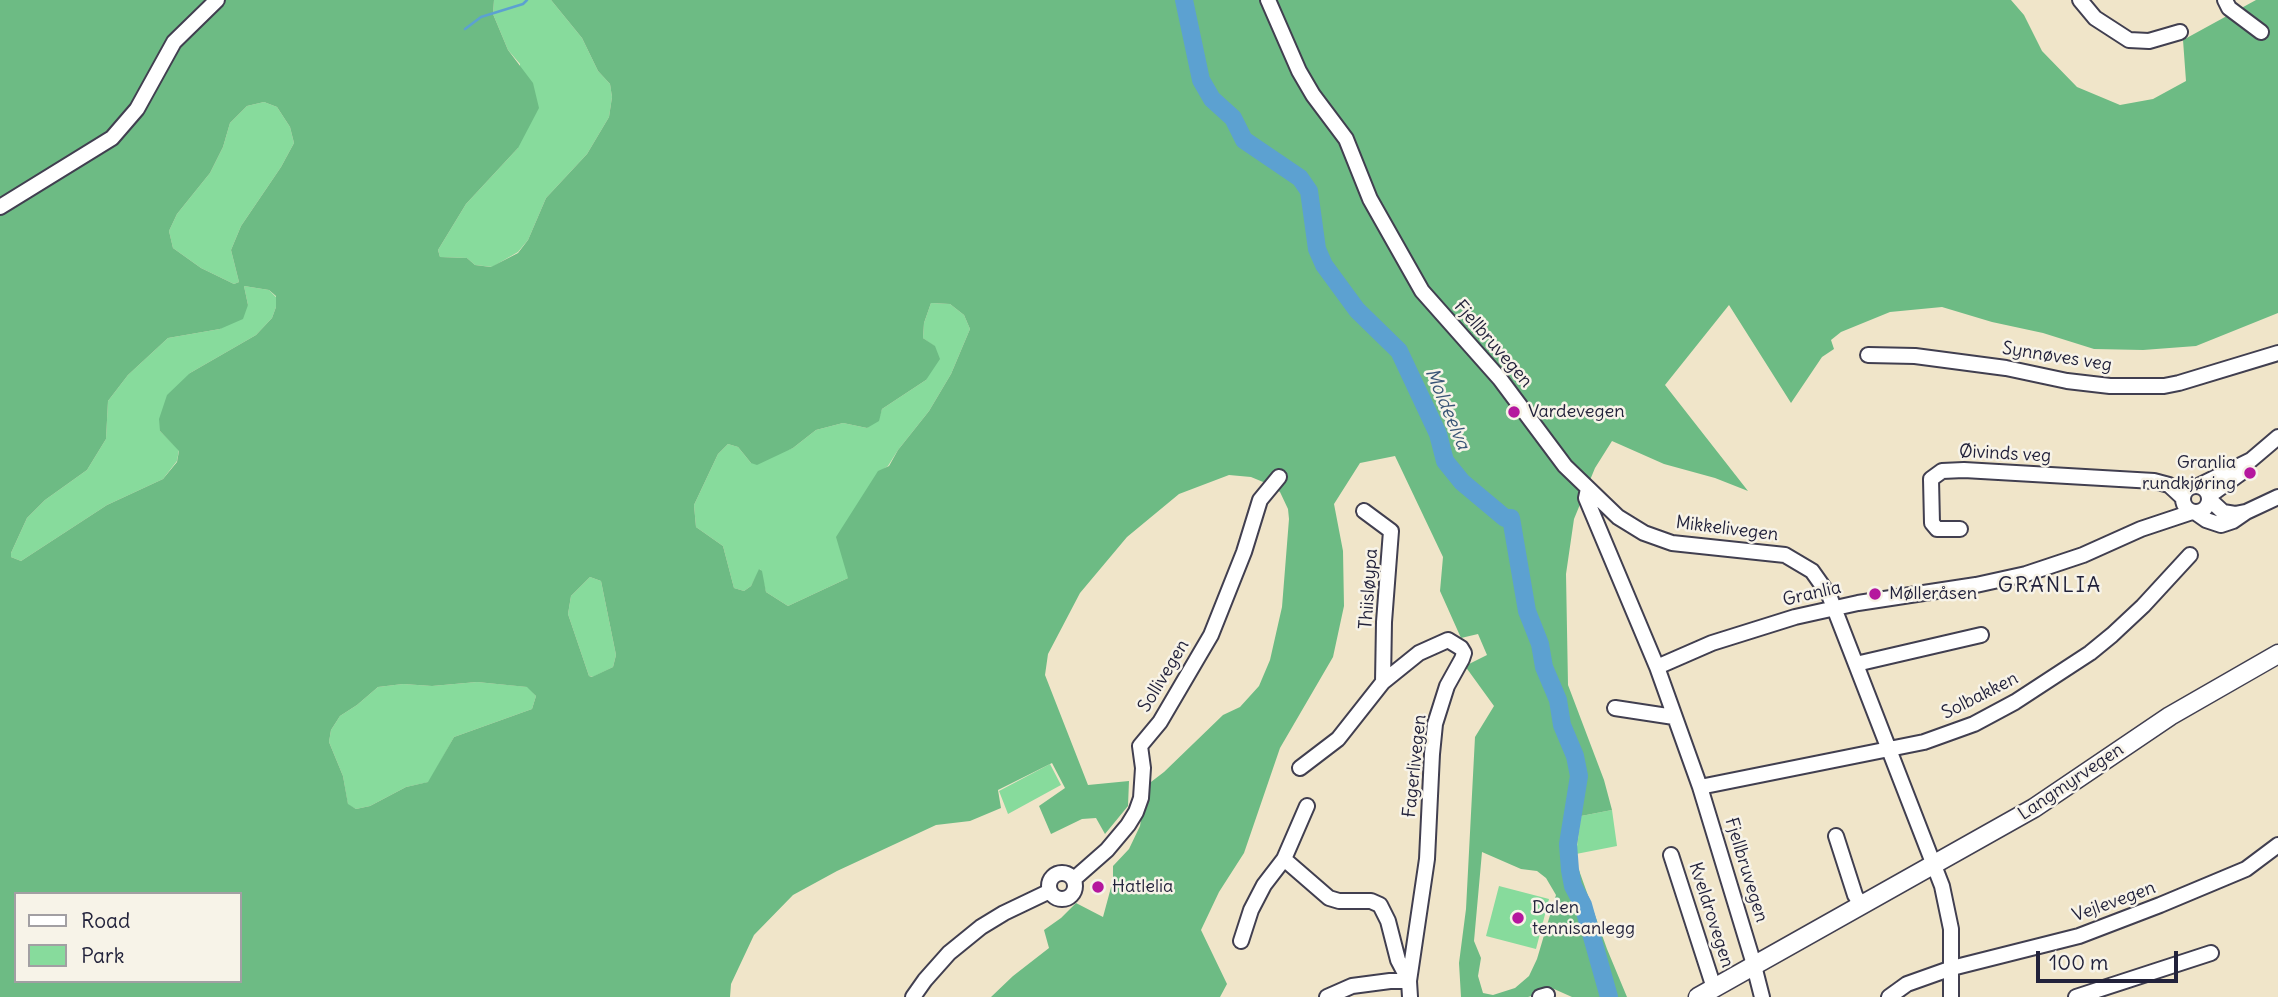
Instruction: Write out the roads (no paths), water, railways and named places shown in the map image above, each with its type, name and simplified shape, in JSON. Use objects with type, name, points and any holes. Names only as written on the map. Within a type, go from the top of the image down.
[{"type":"main road","name":"Langmyrvegen","points":[[1698,997],[2034,808],[2170,716],[2278,654]]},
{"type":"street","points":[[0,206],[112,138],[136,109],[174,42],[216,0]]},
{"type":"street","name":"Fjellbruvegen","points":[[1268,0],[1299,71],[1313,95],[1346,139],[1370,199],[1422,291],[1500,379],[1565,466],[1588,489],[1586,499],[1657,667],[1700,788],[1762,997]]},
{"type":"street","points":[[2080,0],[2095,18],[2129,40],[2149,41],[2180,32]]},
{"type":"street","points":[[2225,0],[2230,8],[2261,32]]},
{"type":"street","name":"Synnøves veg","points":[[1868,355],[1914,356],[2110,386],[2164,386],[2278,353]]},
{"type":"street","name":"Granlia","points":[[2188,506],[2186,489],[2202,492],[2246,468],[2251,460],[2278,437]]},
{"type":"street","name":"Øivinds veg","points":[[1960,529],[1937,529],[1932,523],[1931,479],[1942,471],[2180,480],[2202,492]]},
{"type":"street","name":"Sollivegen","points":[[913,997],[925,979],[949,953],[981,927],[1050,891],[1058,899],[1066,900],[1075,891],[1074,879],[1107,850],[1128,825],[1141,798],[1143,768],[1140,746],[1160,722],[1212,635],[1244,552],[1260,500],[1279,478]]},
{"type":"street","name":"Øivinds veg","points":[[2154,481],[2173,487],[2188,506]]},
{"type":"street","name":"Mikkelivegen","points":[[1588,489],[1618,517],[1644,533],[1672,543],[1785,555],[1812,570],[1835,608],[1935,864],[1949,913],[1951,997]]},
{"type":"street","points":[[2202,492],[2223,512],[2246,512]]},
{"type":"street","name":"Granlia","points":[[1657,667],[1754,629],[1835,608],[1939,592],[2026,574],[2082,555],[2188,506],[2205,509],[2202,492]]},
{"type":"street","points":[[2188,506],[2206,520],[2221,525],[2278,497]]},
{"type":"street","name":"Thiisløypa","points":[[1364,511],[1391,531],[1384,622],[1383,682]]},
{"type":"street","name":"Solbakken","points":[[1700,788],[1924,742],[1959,731],[2015,702],[2061,673],[2112,635],[2190,555]]},
{"type":"street","points":[[1856,664],[1981,635]]},
{"type":"street","name":"Fagerlivegen","points":[[1300,768],[1338,739],[1383,682],[1419,653],[1448,640],[1461,648],[1464,653],[1447,686],[1435,723],[1427,859],[1409,981],[1410,997]]},
{"type":"street","points":[[1615,708],[1674,717]]},
{"type":"street","points":[[1241,941],[1251,910],[1264,885],[1284,859],[1307,806]]},
{"type":"street","points":[[1836,836],[1855,895],[1861,905]]},
{"type":"street","name":"Vejlevegen","points":[[1889,997],[1907,985],[1952,968],[2094,931],[2232,876],[2278,845]]},
{"type":"street","name":"Kveldrovegen","points":[[1671,855],[1714,988]]},
{"type":"street","points":[[1284,859],[1329,898],[1339,901],[1371,901],[1383,908],[1398,960],[1409,981],[1352,986],[1328,997]]},
{"type":"street","points":[[2076,997],[2211,953]]},
{"type":"waterway","points":[[465,29],[481,17],[523,4],[527,0]]},
{"type":"waterway","name":"Moldeelva","points":[[1184,0],[1201,80],[1212,99],[1233,118],[1244,140],[1300,178],[1309,191],[1317,249],[1324,265],[1357,310],[1399,351],[1438,434],[1445,461],[1462,482],[1505,518],[1511,518],[1527,611],[1540,644],[1544,667],[1558,700],[1562,725],[1575,756],[1579,776],[1568,844],[1570,870],[1573,886],[1583,905],[1609,997]]},
{"type":"place","name":"Vardevegen","points":[[1514,412]]},
{"type":"place","name":"Granlia rundkjøring","points":[[2250,473]]},
{"type":"place","name":"Mølleråsen","points":[[1875,594]]},
{"type":"place","name":"Hatlelia","points":[[1098,887]]},
{"type":"place","name":"Dalen tennisanlegg","points":[[1518,918]]},
{"type":"district","name":"GRANLIA","points":[[2050,586]]}]
